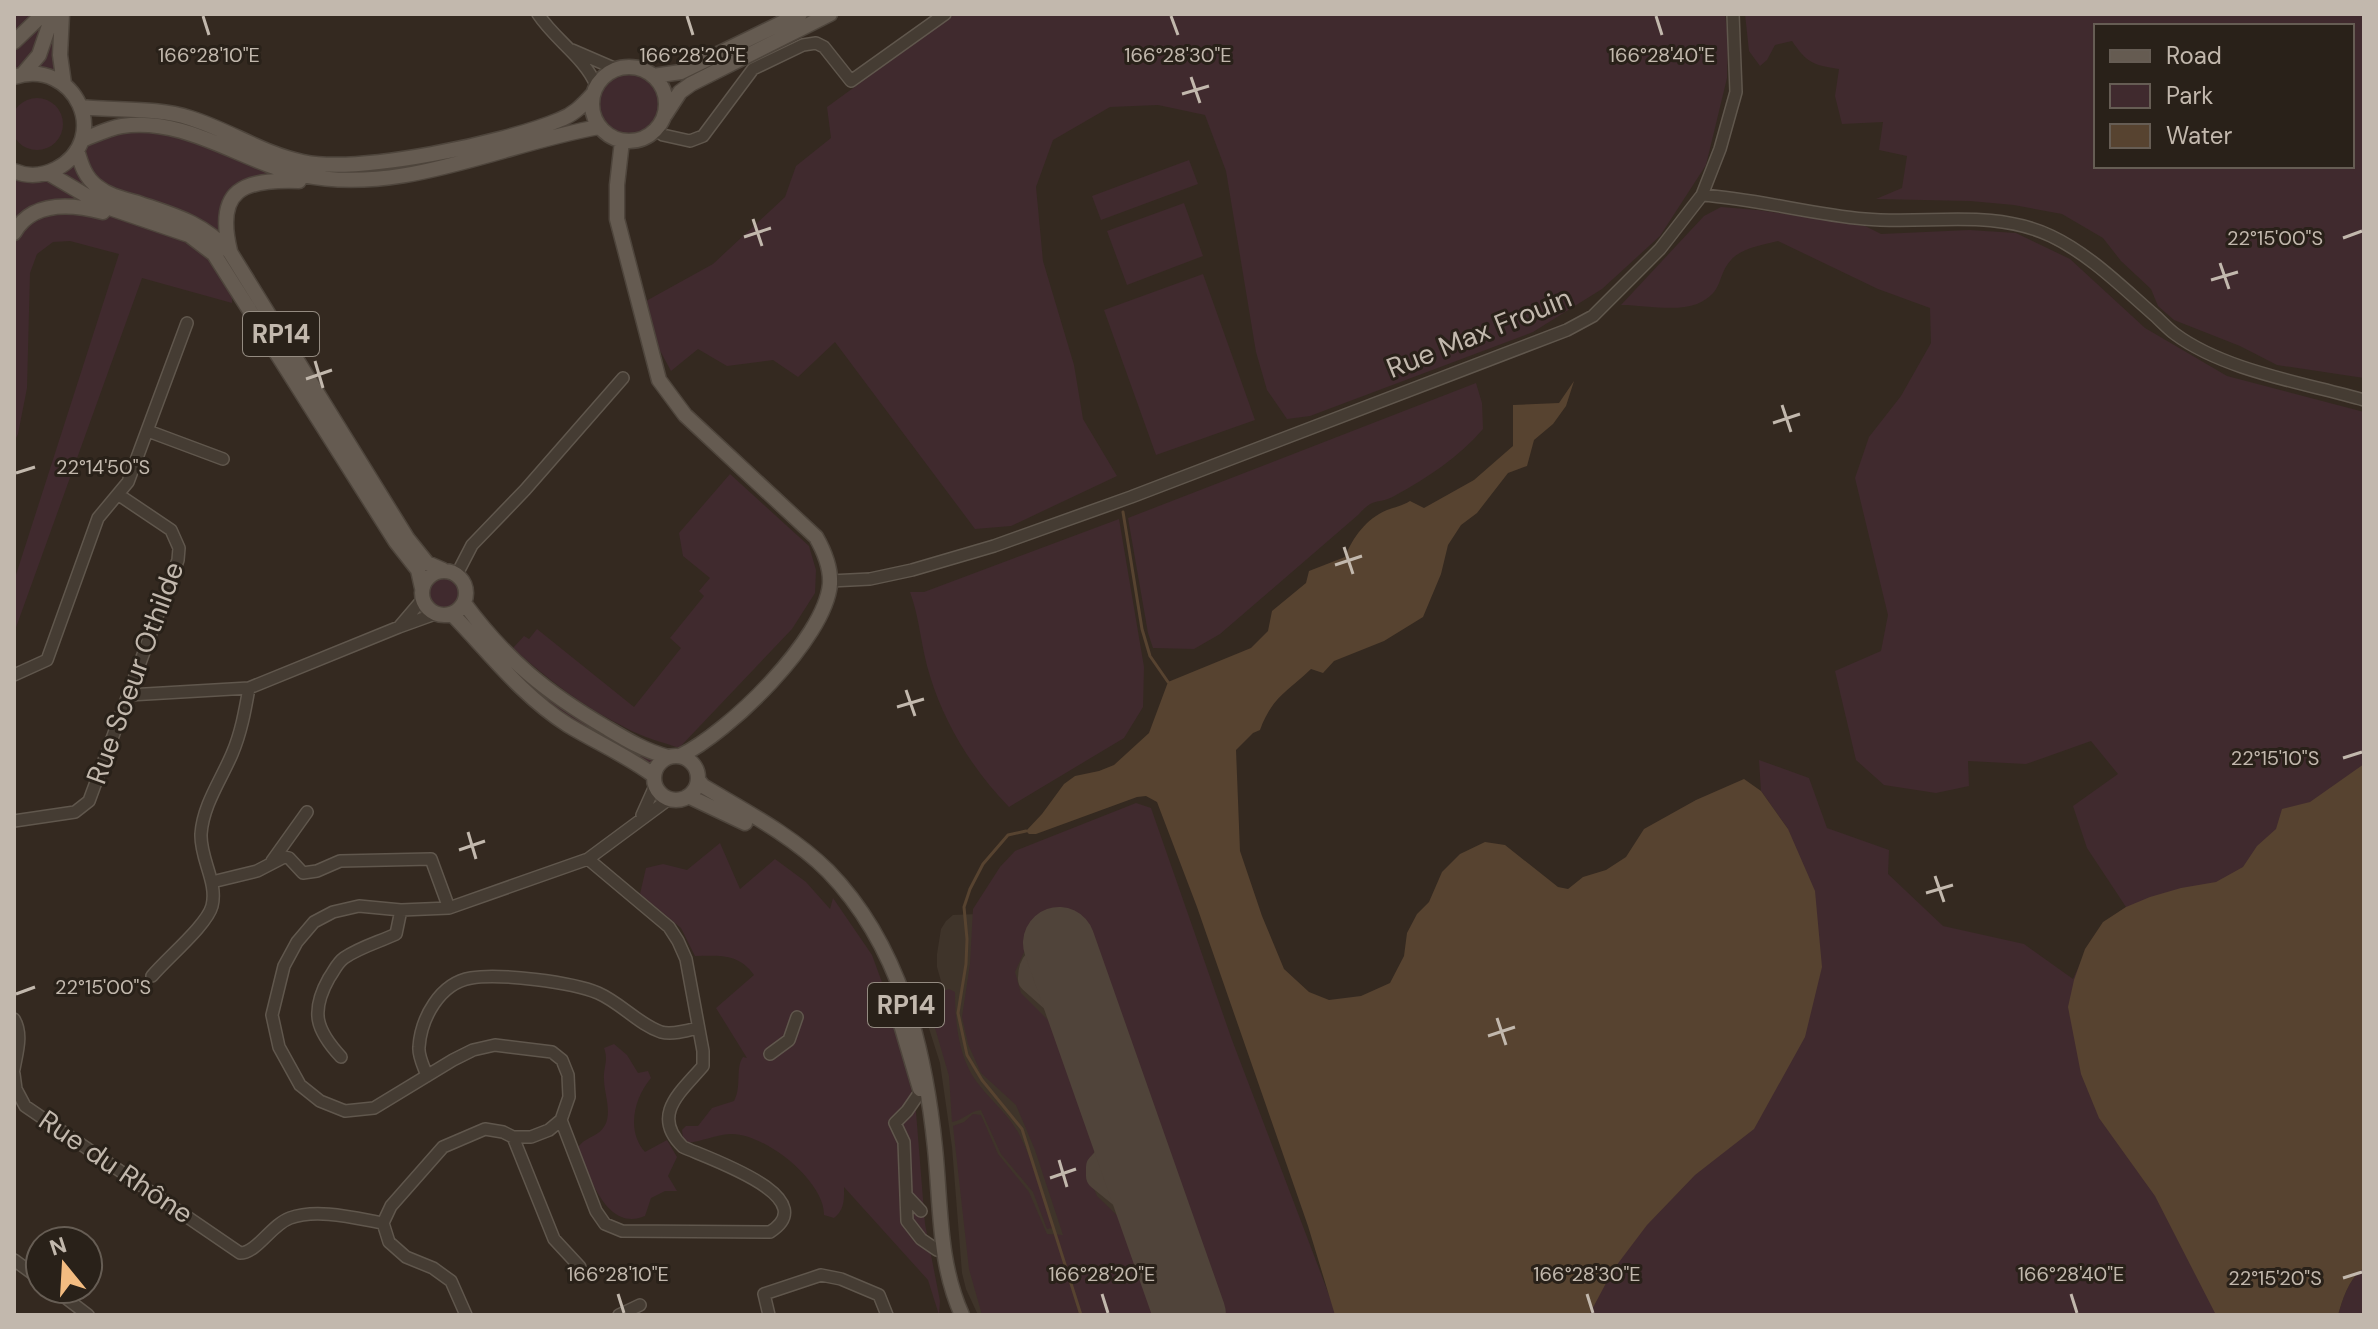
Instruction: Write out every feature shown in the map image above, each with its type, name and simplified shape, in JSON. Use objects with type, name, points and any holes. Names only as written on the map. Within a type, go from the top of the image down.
[{"type":"main road","points":[[14,42],[43,14]]},
{"type":"main road","points":[[18,76],[30,69],[39,55],[53,14]]},
{"type":"main road","points":[[62,14],[60,55],[64,84]]},
{"type":"main road","points":[[653,76],[681,72],[800,14]]},
{"type":"main road","points":[[594,90],[593,117],[605,134],[622,141],[643,139],[656,130],[680,92],[691,84],[830,14]]},
{"type":"main road","points":[[82,107],[147,111],[189,118],[281,157],[330,165],[409,157],[504,137],[559,120],[578,110],[616,69],[635,67],[653,76],[665,94],[664,115]]},
{"type":"main road","points":[[18,76],[50,76],[64,84],[82,107],[84,126],[80,145]]},
{"type":"main road","points":[[16,174],[48,173],[64,164],[80,145],[121,126],[152,126],[201,137],[272,167],[346,182]]},
{"type":"main road","points":[[230,252],[224,227],[226,211],[232,199],[251,183],[268,180],[346,182],[451,165],[599,127]]},
{"type":"main road","points":[[622,141],[617,219],[659,380],[685,415],[816,537],[823,550],[830,581],[817,623],[792,658],[716,734],[658,764],[654,780]]},
{"type":"main road","name":"RP14","points":[[80,145],[84,173],[96,186],[112,195],[183,218],[212,233],[230,252],[407,538],[427,563],[450,572]]},
{"type":"main road","name":"RP14","points":[[48,173],[104,206],[189,235],[214,254],[396,542],[418,570],[422,594]]},
{"type":"main road","points":[[14,233],[32,214],[48,207],[78,206],[155,225]]},
{"type":"main road","points":[[464,603],[452,614],[435,614],[422,594],[430,576],[450,572],[465,584],[464,603],[499,647],[529,677],[643,750],[692,762],[697,774]]},
{"type":"main road","points":[[452,614],[531,696],[567,725],[612,748],[654,780],[669,799],[679,800],[688,796],[716,734]]},
{"type":"main road","name":"RP14","points":[[697,774],[703,786],[797,845],[827,871],[868,921],[885,950],[923,1063],[935,1149],[943,1253],[962,1315]]},
{"type":"main road","name":"RP14","points":[[688,796],[710,804],[785,844],[839,894],[875,947],[890,985],[920,1092],[937,1250],[944,1288],[954,1315]]},
{"type":"street","points":[[538,14],[549,31],[587,69],[594,90]]},
{"type":"street","points":[[656,130],[663,135],[690,141],[703,136],[753,69],[803,45],[816,43],[824,47],[851,81],[945,14]]},
{"type":"street","name":"Rue Max Frouin","points":[[830,581],[870,579],[994,546],[1131,497],[1567,330],[1593,316],[1660,249],[1702,195],[1720,149],[1736,92],[1733,14]]},
{"type":"street","points":[[568,48],[616,69]]},
{"type":"street","points":[[1702,195],[1740,198],[1870,220],[1972,218],[2028,227],[2069,247],[2118,283],[2174,334],[2195,346],[2237,365],[2364,400]]},
{"type":"street","points":[[14,675],[47,660],[98,518],[128,482],[187,323]]},
{"type":"street","points":[[450,572],[623,378]]},
{"type":"street","points":[[148,431],[223,459]]},
{"type":"street","name":"Rue Soeur Othilde","points":[[14,821],[75,812],[89,801],[178,560],[179,548],[171,530],[119,495]]},
{"type":"street","points":[[399,627],[422,594]]},
{"type":"street","points":[[129,695],[249,688],[435,614]]},
{"type":"street","points":[[152,976],[205,921],[212,907],[212,882],[204,861],[201,833],[214,790],[241,729],[249,688]]},
{"type":"street","points":[[640,819],[654,780]]},
{"type":"street","points":[[466,1315],[451,1281],[397,1249],[389,1242],[383,1223],[391,1206],[443,1147],[485,1129],[513,1137],[531,1137],[549,1130],[561,1120],[570,1085],[562,1060],[552,1052],[495,1045],[473,1050],[374,1108],[345,1111],[320,1101],[300,1085],[279,1047],[272,1015],[284,966],[297,942],[314,922],[333,912],[359,906],[401,910],[449,908],[588,859],[669,799]]},
{"type":"street","points":[[270,865],[307,812]]},
{"type":"street","points":[[212,882],[243,876],[284,857],[289,858],[303,873],[340,861],[431,859],[449,908]]},
{"type":"street","points":[[561,1120],[586,1190],[605,1224],[622,1231],[770,1232],[779,1226],[784,1217],[785,1206],[778,1195],[765,1185],[683,1147],[669,1128],[673,1102],[703,1066],[689,974],[678,941],[669,927],[588,859]]},
{"type":"street","points":[[341,1057],[319,1027],[316,1009],[324,988],[340,960],[396,934],[401,910]]},
{"type":"street","points":[[427,1076],[418,1050],[423,1026],[433,1004],[451,985],[470,978],[577,986],[618,1003],[662,1032],[697,1028]]},
{"type":"street","points":[[770,1054],[789,1040],[797,1017]]},
{"type":"street","name":"Rue du Rhône","points":[[14,1019],[19,1028],[14,1071],[16,1089],[25,1106],[234,1249],[247,1253],[279,1223],[292,1217],[334,1216],[383,1223]]},
{"type":"street","points":[[920,1092],[895,1123],[904,1142],[907,1221],[921,1239],[937,1250]]},
{"type":"street","points":[[513,1137],[554,1239],[580,1267]]},
{"type":"street","points":[[906,1195],[921,1211]]},
{"type":"street","points":[[769,1315],[763,1294],[821,1275],[841,1279],[879,1295],[887,1315]]},
{"type":"street","points":[[619,1315],[640,1305]]},
{"type":"shaded area","points":[[1041,845],[1328,1315],[978,1315],[962,1273],[952,1147],[940,1063],[919,997],[943,988],[937,954],[941,929],[946,921],[953,915],[979,914]]},
{"type":"green space","points":[[14,14],[62,14],[64,84],[14,77]]},
{"type":"green space","points":[[955,14],[1725,14],[1727,78],[1706,165],[1660,236],[1602,289],[1533,332],[1310,416],[1287,419],[1267,390],[1256,352],[1226,171],[1205,115],[1158,105],[1110,107],[1053,140],[1036,187],[1043,261],[1074,365],[1083,419],[1117,476],[1011,526],[975,529],[835,342],[798,377],[773,360],[727,366],[698,349],[671,371],[657,345],[646,301],[713,264],[785,197],[796,166],[831,138],[827,107]]},
{"type":"green space","points":[[1745,14],[2364,14],[2364,378],[2277,365],[2240,346],[2174,320],[2158,306],[2151,289],[2121,261],[2103,238],[2062,214],[1970,201],[1876,199],[1902,188],[1907,156],[1879,150],[1883,122],[1842,124],[1835,96],[1839,69],[1811,62],[1792,41],[1775,45],[1760,66],[1749,51]]},
{"type":"green space","points":[[629,74],[647,80],[655,88],[661,106],[655,124],[647,132],[629,138],[611,132],[603,124],[597,106],[603,88],[611,80]]},
{"type":"green space","points":[[37,98],[55,106],[63,124],[55,142],[37,150],[19,142],[11,124],[19,106]]},
{"type":"green space","points":[[152,126],[303,175],[268,180],[232,199],[230,252],[406,538],[443,570],[451,571],[462,579],[466,597],[499,647],[656,758],[650,768],[567,725],[446,615],[435,614],[399,627],[422,600],[422,588],[232,284],[232,303],[142,278],[14,633],[14,581],[119,254],[70,241],[53,242],[37,254],[30,273],[27,388],[14,442],[14,171],[48,173],[82,140]]},
{"type":"green space","points":[[1189,160],[1198,184],[1101,220],[1092,196]]},
{"type":"green space","points":[[1184,203],[1203,256],[1127,285],[1107,231]]},
{"type":"green space","points":[[1721,207],[1865,226],[1881,234],[1969,230],[2016,233],[2070,259],[2145,328],[2227,376],[2364,412],[2364,794],[2247,1315],[1560,1315],[1788,829],[1761,791],[1759,760],[1809,778],[1827,828],[1889,850],[1888,874],[1943,926],[2024,944],[2073,979],[2098,931],[2126,907],[2087,848],[2073,806],[2118,774],[2091,741],[2026,764],[1968,761],[1969,786],[1936,793],[1884,785],[1856,760],[1835,671],[1881,651],[1888,615],[1855,478],[1869,437],[1901,396],[1931,343],[1930,308],[1878,289],[1778,241],[1735,256],[1726,266],[1716,289],[1697,304],[1670,308],[1621,305],[1704,216]]},
{"type":"green space","points":[[1203,274],[1255,420],[1156,455],[1104,310]]},
{"type":"green space","points":[[1476,383],[1482,403],[1483,429],[1453,458],[1396,495],[1369,505],[1220,634],[1194,649],[1153,648],[1128,518]]},
{"type":"green space","points":[[730,474],[809,546],[816,570],[815,593],[792,629],[679,748],[639,734],[581,702],[513,648],[524,636],[529,639],[537,629],[634,707],[681,648],[670,638],[704,596],[699,591],[710,578],[683,556],[679,533]]},
{"type":"green space","points":[[1119,519],[1144,667],[1143,707],[1124,738],[1009,807],[972,762],[944,712],[927,665],[910,592],[924,592]]},
{"type":"green space","points":[[1136,803],[1151,808],[1232,1040],[1334,1308],[1392,1315],[1217,1315],[1080,928],[1025,950],[1015,972],[1021,993],[1060,1032],[1100,1136],[1087,1172],[1097,1196],[1130,1228],[1162,1315],[982,1315],[969,1269],[953,1126],[973,1114],[981,1115],[998,1154],[1029,1192],[1047,1234],[1063,1235],[1035,1150],[1016,1105],[981,1073],[968,1044],[962,1017],[970,964],[973,909],[1000,867],[1015,851]]},
{"type":"green space","points":[[720,843],[740,889],[775,859],[806,882],[830,909],[833,898],[872,955],[895,1018],[916,1112],[925,1224],[940,1301],[939,1315],[928,1280],[844,1187],[840,1211],[834,1218],[824,1215],[822,1202],[803,1174],[790,1161],[759,1141],[730,1134],[688,1143],[683,1138],[682,1130],[686,1126],[698,1126],[712,1108],[734,1101],[741,1061],[743,1057],[747,1058],[716,1008],[754,975],[735,959],[695,956],[681,928],[640,894],[646,868],[663,864],[687,870]]},
{"type":"green space","points":[[949,989],[955,992],[957,1029],[967,1065],[1019,1134],[1034,1168],[1052,1228],[1047,1229],[1033,1192],[1001,1154],[981,1110],[952,1122],[949,1076],[926,997]]},
{"type":"green space","points":[[614,1044],[627,1055],[638,1073],[648,1071],[651,1078],[640,1095],[634,1115],[639,1144],[645,1152],[667,1140],[677,1157],[668,1176],[677,1191],[665,1191],[651,1198],[645,1216],[631,1219],[619,1216],[601,1198],[578,1147],[598,1133],[607,1121],[604,1048]]},
{"type":"green space","points":[[2364,1268],[2364,1315],[2338,1315],[2350,1283]]},
{"type":"water","points":[[1574,381],[1566,406],[1553,424],[1534,440],[1527,466],[1508,473],[1477,513],[1461,525],[1448,545],[1441,574],[1423,617],[1384,641],[1334,661],[1323,673],[1311,669],[1275,702],[1260,730],[1236,750],[1240,851],[1262,916],[1284,969],[1309,992],[1329,1000],[1361,996],[1390,983],[1404,956],[1407,933],[1417,914],[1429,902],[1442,872],[1460,854],[1485,842],[1505,845],[1558,887],[1568,889],[1583,877],[1606,870],[1626,857],[1644,829],[1696,800],[1744,779],[1761,791],[1788,829],[1815,891],[1822,967],[1805,1037],[1754,1129],[1695,1175],[1647,1225],[1613,1270],[1589,1315],[1335,1315],[1308,1226],[1197,907],[1157,802],[1146,796],[1137,797],[1036,834],[1026,831],[1064,784],[1075,776],[1114,765],[1149,733],[1168,682],[1251,648],[1268,631],[1272,611],[1306,583],[1309,571],[1345,557],[1356,536],[1373,518],[1410,501],[1424,508],[1474,480],[1513,446],[1513,405],[1559,403]]},
{"type":"water","points":[[2364,764],[2364,1268],[2350,1283],[2338,1315],[2216,1315],[2155,1196],[2099,1118],[2081,1074],[2068,1007],[2074,980],[2085,949],[2103,922],[2126,907],[2150,897],[2216,882],[2243,867],[2257,846],[2276,829],[2282,809],[2310,802]]},
{"type":"waterway","points":[[1123,512],[1142,629],[1150,656],[1168,682]]},
{"type":"waterway","points":[[1026,831],[1008,835],[983,864],[970,889],[964,907],[966,964],[958,1013],[967,1055],[982,1080],[1022,1129],[1081,1315]]},
{"type":"taxiway","points":[[1076,992],[1077,974],[1066,961],[1050,957],[1037,962],[1032,979],[1078,1020],[1092,1037]]},
{"type":"taxiway","points":[[1143,1183],[1143,1163],[1132,1153],[1113,1153],[1100,1167],[1100,1176],[1158,1223]]},
{"type":"runway","points":[[1059,943],[1190,1315]]}]
